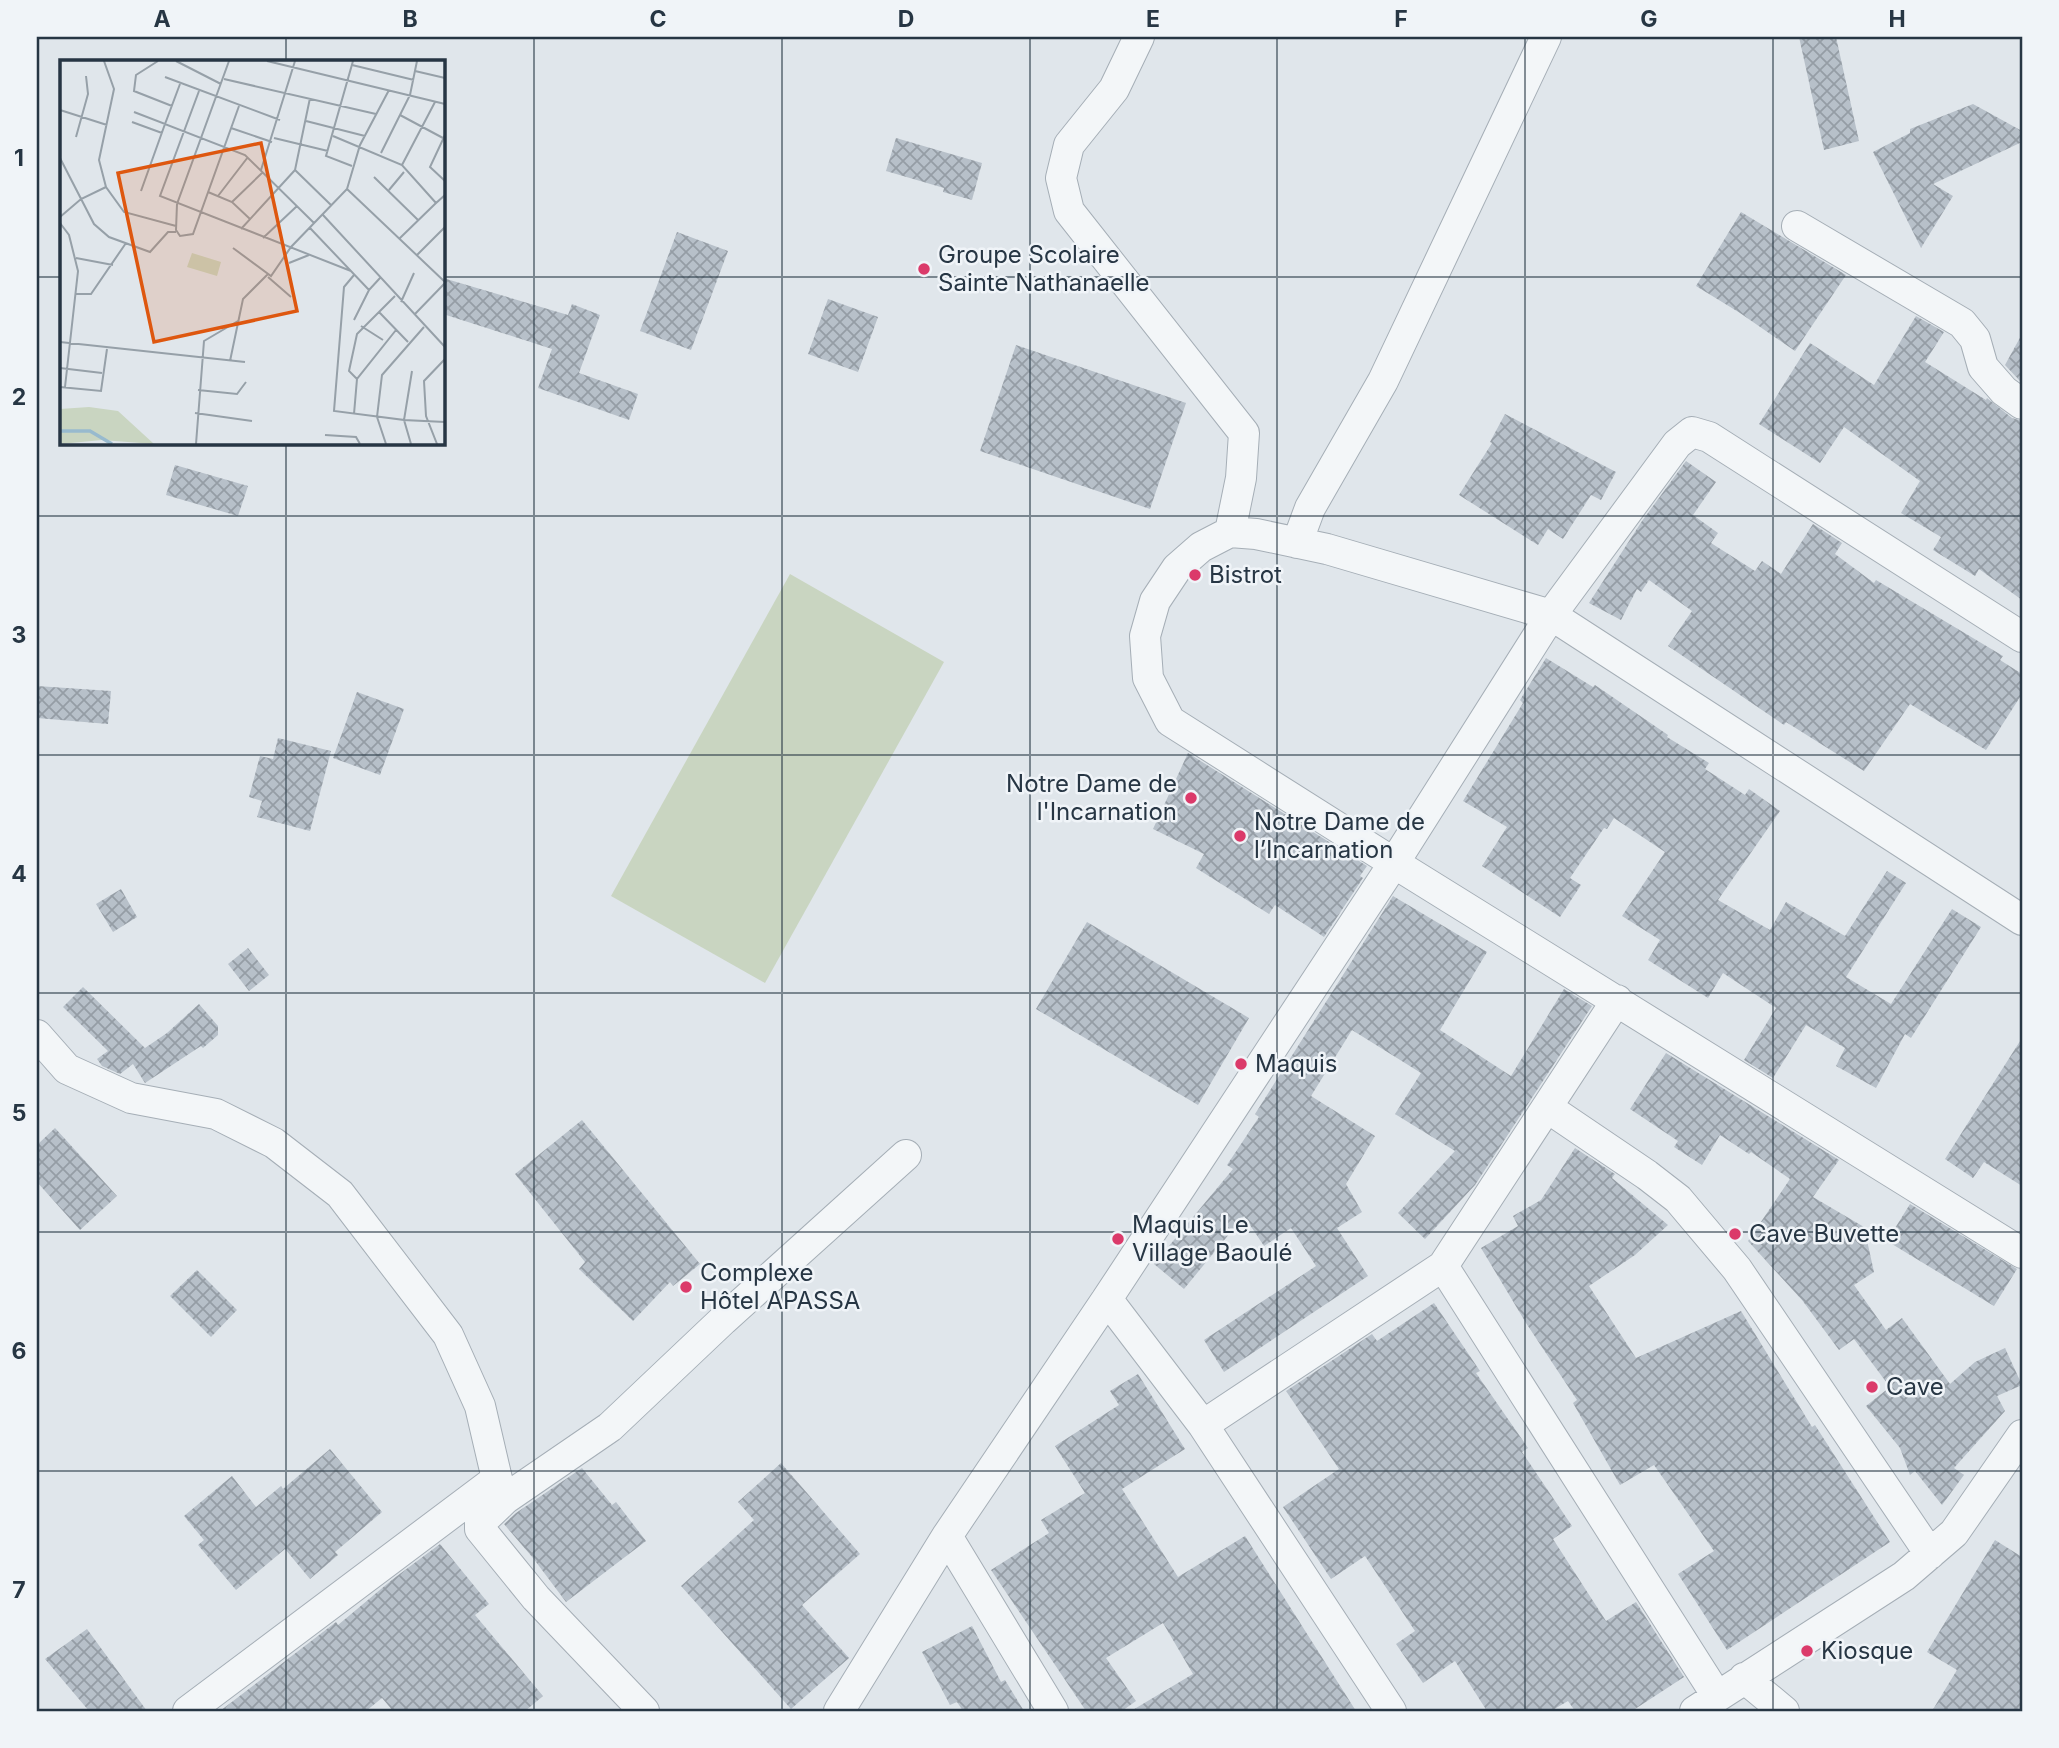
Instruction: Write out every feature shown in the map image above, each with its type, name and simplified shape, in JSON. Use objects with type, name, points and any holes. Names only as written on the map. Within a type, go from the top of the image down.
[{"type":"street","points":[[1139,37],[1114,89],[1069,145],[1061,178],[1069,211],[1244,433],[1241,478],[1230,532]]},
{"type":"street","points":[[1297,543],[1310,508],[1383,381],[1546,37]]},
{"type":"street","points":[[1797,226],[1962,323],[1975,339],[1983,367],[2004,391],[2022,404]]},
{"type":"street","points":[[839,1711],[947,1536],[1107,1299],[1394,863],[1551,615],[1677,444],[1692,432],[1709,437],[2022,637]]},
{"type":"street","points":[[2022,920],[1551,615],[1327,549],[1256,534],[1230,532],[1201,547],[1177,568],[1155,601],[1145,636],[1147,678],[1170,721],[2022,1252]]},
{"type":"street","points":[[1203,1425],[1443,1266],[1617,1000]]},
{"type":"street","points":[[37,1035],[67,1069],[131,1098],[216,1114],[274,1143],[340,1194],[448,1335],[480,1406],[501,1489],[480,1529],[536,1598],[644,1711]]},
{"type":"street","points":[[1548,1108],[1647,1175],[1685,1208],[1737,1269],[1930,1554]]},
{"type":"street","points":[[188,1711],[501,1489],[610,1427],[723,1320],[906,1155]]},
{"type":"street","points":[[1443,1266],[1706,1704],[1904,1576],[1930,1554],[1954,1533],[2022,1435]]},
{"type":"street","points":[[1107,1299],[1203,1425],[1391,1711]]},
{"type":"street","points":[[947,1536],[1053,1711]]},
{"type":"street","points":[[1744,1678],[1784,1711]]},
{"type":"green space","points":[[790,574],[944,662],[765,983],[611,896]]},
{"type":"building","points":[[1799,37],[1836,37],[1859,141],[1824,150]]},
{"type":"building","points":[[1973,104],[2022,131],[2022,142],[1933,184],[1953,196],[1921,248],[1873,152],[1910,133],[1910,129]]},
{"type":"building","points":[[896,138],[982,163],[972,200],[943,192],[944,188],[886,171]]},
{"type":"building","points":[[1741,212],[1846,275],[1795,351],[1696,286]]},
{"type":"building","points":[[677,232],[728,251],[691,350],[640,331]]},
{"type":"building","points":[[444,278],[568,315],[572,304],[600,315],[579,373],[638,394],[629,420],[538,388],[552,349],[444,314]]},
{"type":"building","points":[[828,299],[878,317],[858,372],[808,354]]},
{"type":"building","points":[[1916,316],[1944,332],[1925,362],[1986,400],[1987,398],[2012,418],[2022,421],[2022,600],[1979,569],[1975,576],[1933,550],[1941,537],[1901,513],[1920,481],[1844,427],[1820,463],[1759,424],[1810,343],[1874,385]]},
{"type":"building","points":[[2022,334],[2022,383],[2005,365]]},
{"type":"building","points":[[1016,345],[1186,403],[1150,509],[980,451]]},
{"type":"building","points":[[1505,414],[1616,472],[1601,500],[1591,495],[1563,539],[1548,529],[1538,545],[1459,495],[1492,443],[1490,442]]},
{"type":"building","points":[[1686,461],[1716,482],[1693,515],[1718,533],[1711,543],[1755,571],[1762,561],[1781,574],[1813,524],[1842,543],[1835,554],[1874,583],[1876,580],[2003,656],[2000,660],[2022,674],[2022,694],[1986,750],[1910,704],[1864,771],[1786,722],[1784,725],[1668,646],[1692,611],[1649,580],[1641,592],[1637,589],[1621,620],[1589,603],[1642,521]]},
{"type":"building","points":[[175,465],[248,486],[238,516],[166,495]]},
{"type":"building","points":[[1546,658],[1593,687],[1595,685],[1668,735],[1667,737],[1709,763],[1705,769],[1745,795],[1749,789],[1780,811],[1718,900],[1770,930],[1786,902],[1845,936],[1887,871],[1906,883],[1846,977],[1891,1004],[1952,909],[1981,927],[1911,1038],[1905,1034],[1876,1088],[1836,1066],[1845,1048],[1806,1025],[1773,1078],[1744,1060],[1776,1008],[1723,973],[1708,998],[1648,960],[1660,940],[1622,916],[1665,852],[1614,818],[1607,829],[1604,828],[1570,878],[1581,885],[1560,917],[1482,866],[1507,827],[1463,801],[1523,703],[1520,700]]},
{"type":"building","points":[[37,686],[111,691],[108,724],[37,718]]},
{"type":"building","points":[[357,692],[404,709],[380,775],[333,758]]},
{"type":"building","points":[[278,738],[331,751],[310,831],[257,817],[262,801],[249,797],[260,756],[273,759]]},
{"type":"building","points":[[1188,753],[1367,866],[1360,876],[1363,878],[1324,937],[1275,905],[1269,914],[1196,868],[1204,854],[1153,829]]},
{"type":"building","points":[[121,889],[137,917],[113,932],[96,904]]},
{"type":"building","points":[[1393,896],[1487,952],[1440,1030],[1511,1076],[1564,989],[1592,1006],[1475,1185],[1425,1239],[1398,1213],[1455,1151],[1395,1114],[1421,1073],[1352,1030],[1311,1096],[1375,1136],[1346,1184],[1362,1212],[1337,1228],[1368,1276],[1224,1372],[1204,1340],[1316,1266],[1291,1228],[1264,1246],[1244,1216],[1184,1289],[1154,1264],[1233,1169],[1227,1165],[1259,1117],[1255,1114]]},
{"type":"building","points":[[1087,922],[1249,1018],[1198,1105],[1036,1009]]},
{"type":"building","points":[[248,948],[269,975],[249,991],[228,964]]},
{"type":"building","points":[[83,987],[145,1048],[167,1033],[199,1004],[218,1026],[218,1035],[203,1048],[201,1046],[145,1083],[133,1064],[120,1074],[102,1066],[97,1059],[108,1051],[63,1007]]},
{"type":"building","points":[[2022,1038],[2022,1186],[1984,1162],[1973,1178],[1945,1159]]},
{"type":"building","points":[[1666,1053],[1839,1160],[1813,1197],[1864,1227],[1874,1272],[1854,1285],[1886,1330],[1902,1318],[1950,1384],[1975,1362],[2005,1348],[2022,1385],[1997,1396],[2005,1411],[1954,1468],[1964,1475],[1942,1505],[1915,1471],[1910,1475],[1900,1448],[1866,1406],[1890,1387],[1854,1339],[1839,1350],[1802,1300],[1748,1241],[1790,1179],[1751,1152],[1749,1154],[1720,1135],[1702,1165],[1674,1147],[1678,1141],[1630,1109]]},
{"type":"building","points":[[582,1120],[700,1264],[673,1286],[670,1282],[633,1321],[579,1269],[585,1262],[515,1174]]},
{"type":"building","points":[[55,1128],[117,1196],[80,1230],[37,1182],[37,1145]]},
{"type":"building","points":[[1575,1148],[1615,1174],[1612,1178],[1668,1225],[1635,1255],[1589,1286],[1636,1358],[1741,1311],[1812,1427],[1815,1425],[1890,1542],[1727,1650],[1678,1574],[1714,1551],[1654,1465],[1620,1485],[1573,1403],[1577,1400],[1481,1248],[1518,1226],[1513,1216],[1541,1200]]},
{"type":"building","points":[[1910,1204],[2017,1269],[1994,1306],[1887,1241]]},
{"type":"building","points":[[197,1270],[237,1310],[211,1337],[170,1296]]},
{"type":"building","points":[[1434,1303],[1480,1371],[1476,1373],[1528,1448],[1522,1452],[1572,1526],[1553,1539],[1606,1621],[1636,1602],[1684,1677],[1632,1711],[1575,1711],[1568,1701],[1551,1711],[1487,1711],[1455,1661],[1423,1683],[1396,1644],[1415,1631],[1365,1556],[1331,1579],[1283,1507],[1339,1469],[1286,1391],[1372,1334],[1377,1341]]},
{"type":"building","points":[[1138,1374],[1185,1449],[1122,1489],[1178,1577],[1245,1536],[1356,1711],[1131,1711],[1193,1674],[1163,1623],[1106,1658],[1136,1701],[1122,1711],[1086,1711],[991,1570],[1049,1533],[1041,1520],[1085,1493],[1055,1446],[1119,1405],[1110,1391]]},
{"type":"building","points":[[330,1449],[382,1512],[335,1552],[338,1555],[310,1579],[285,1549],[236,1590],[198,1545],[204,1540],[184,1516],[232,1476],[256,1507],[281,1486],[283,1489]]},
{"type":"building","points":[[781,1463],[860,1554],[802,1605],[849,1658],[791,1709],[681,1586],[754,1520],[738,1502]]},
{"type":"building","points":[[582,1468],[612,1505],[616,1502],[646,1541],[566,1602],[504,1524]]},
{"type":"building","points":[[1995,1540],[2022,1557],[2022,1711],[1932,1711],[1957,1670],[1927,1652]]},
{"type":"building","points":[[440,1544],[489,1604],[475,1615],[543,1696],[525,1711],[393,1711],[382,1698],[366,1711],[220,1711],[336,1622],[338,1625]]},
{"type":"building","points":[[972,1626],[1001,1682],[1005,1680],[1024,1711],[963,1711],[957,1702],[950,1705],[922,1652]]},
{"type":"building","points":[[87,1629],[147,1711],[89,1711],[45,1659]]},
{"type":"place","name":"Groupe Scolaire Sainte Nathanaelle","points":[[924,269]]},
{"type":"place","name":"Bistrot","points":[[1195,575]]},
{"type":"place","name":"Notre Dame de l'Incarnation","points":[[1191,798]]},
{"type":"place","name":"Notre Dame de l’Incarnation","points":[[1240,836]]},
{"type":"place","name":"Maquis","points":[[1241,1064]]},
{"type":"place","name":"Cave Buvette","points":[[1735,1234]]},
{"type":"place","name":"Maquis Le Village Baoulé","points":[[1118,1239]]},
{"type":"place","name":"Complexe Hôtel APASSA","points":[[686,1287]]},
{"type":"place","name":"Cave","points":[[1872,1387]]},
{"type":"place","name":"Kiosque","points":[[1807,1651]]}]
